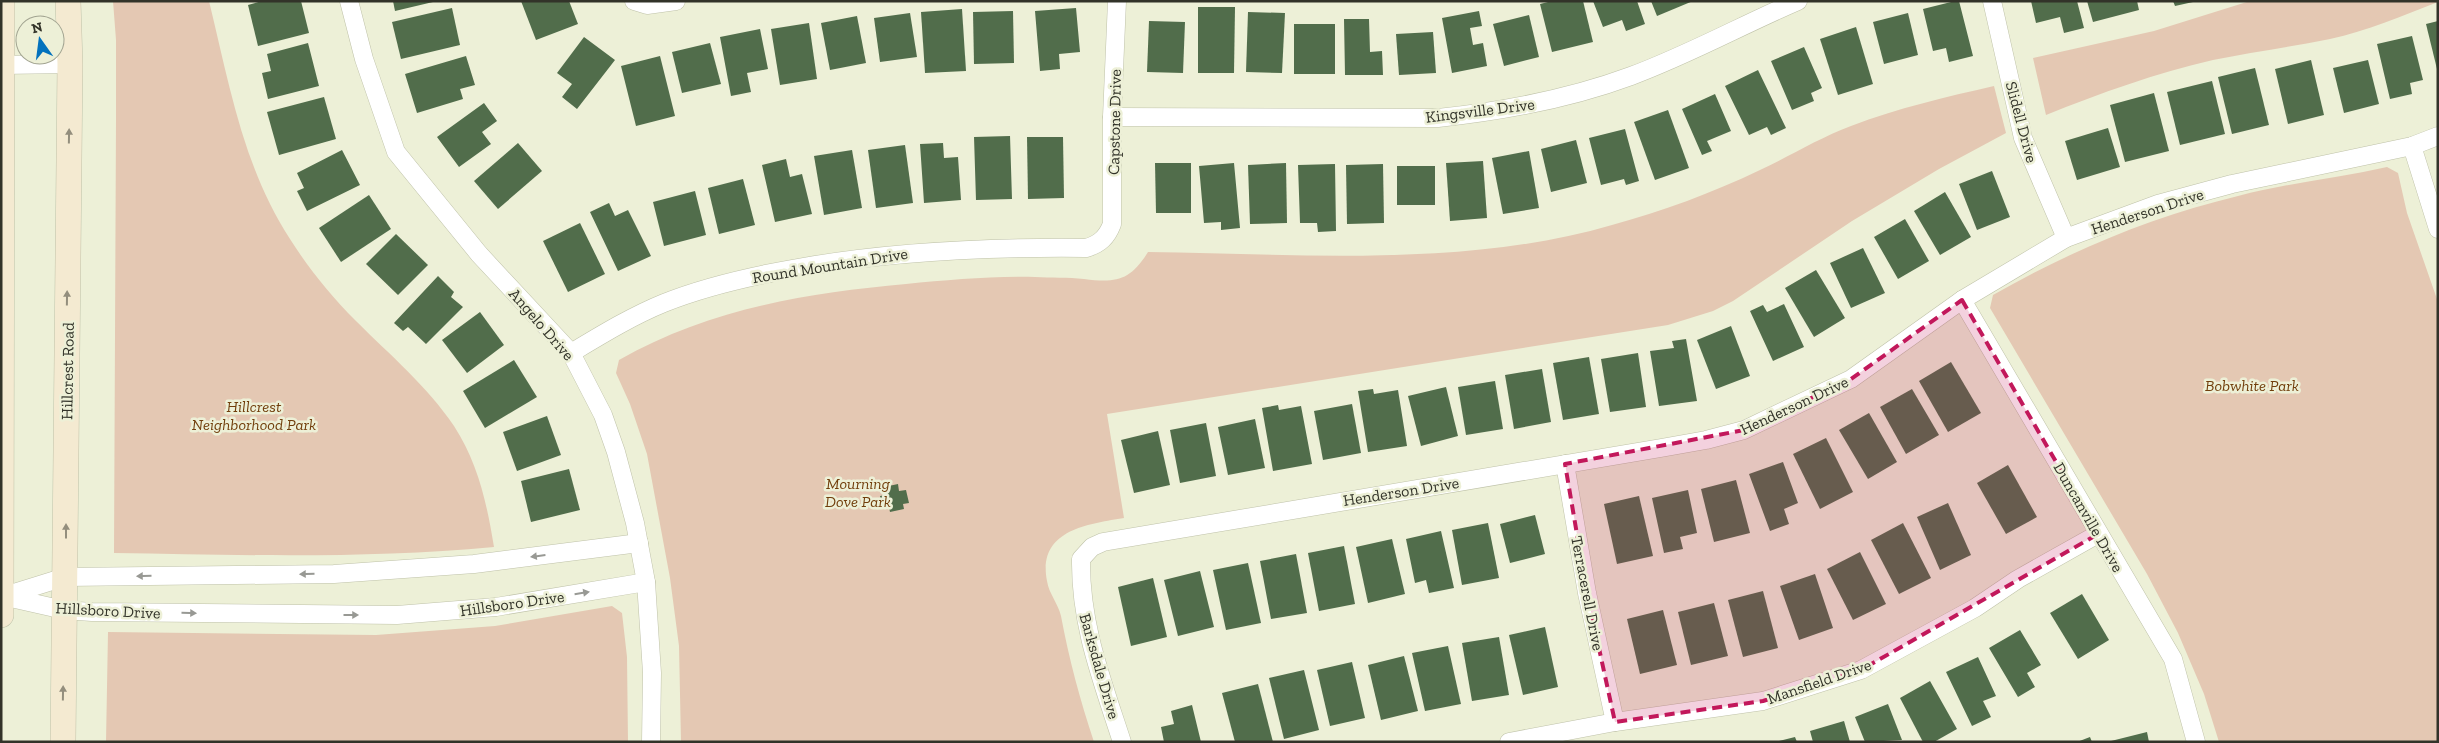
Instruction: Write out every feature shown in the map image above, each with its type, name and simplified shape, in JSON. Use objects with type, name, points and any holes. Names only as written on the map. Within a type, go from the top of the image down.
[{"type":"main road","points":[[1,615],[2,1]]},
{"type":"main road","name":"Hillcrest Road","points":[[63,742],[70,64],[68,1]]},
{"type":"street","name":"Angelo Drive","points":[[349,1],[364,59],[396,152],[479,254],[571,353],[603,415],[616,452],[639,543],[646,582],[652,673],[651,742]]},
{"type":"street","points":[[635,1],[659,4],[676,1]]},
{"type":"street","name":"Capstone Drive","points":[[1103,240],[1112,224],[1112,117],[1117,1]]},
{"type":"street","name":"Kingsville Drive","points":[[1112,117],[1438,118],[1487,112],[1549,101],[1631,76],[1798,1]]},
{"type":"street","name":"Slidell Drive","points":[[1992,1],[2023,138],[2066,238]]},
{"type":"street","points":[[2,65],[70,64]]},
{"type":"street","name":"Henderson Drive","points":[[1081,559],[1092,547],[1117,539],[1706,440],[1744,430],[1851,379],[1962,300],[2066,238],[2158,204],[2232,184],[2412,146],[2438,136]]},
{"type":"street","points":[[2412,146],[2438,229]]},
{"type":"street","name":"Round Mountain Drive","points":[[571,353],[662,304],[735,280],[850,259],[900,253],[952,250],[1086,248],[1103,240]]},
{"type":"street","name":"Duncanville Drive","points":[[1962,300],[2173,659],[2196,742]]},
{"type":"street","name":"Terracerell Drive","points":[[1565,464],[1587,593],[1615,722]]},
{"type":"street","name":"Mansfield Drive","points":[[1509,742],[1615,722],[1763,701],[1861,670],[1976,608],[2018,579],[2098,534]]},
{"type":"street","name":"Hillsboro Drive","points":[[2,596],[65,577],[334,574],[474,564],[639,543]]},
{"type":"street","name":"Barksdale Drive","points":[[1081,559],[1080,591],[1089,638],[1122,742]]},
{"type":"street","name":"Hillsboro Drive","points":[[2,596],[64,610],[250,615],[397,615],[496,607],[646,582]]},
{"type":"highlighted area","points":[[1962,300],[2098,534],[1861,670],[1763,701],[1615,722],[1587,593],[1565,464],[1744,430],[1851,379]]},
{"type":"green space","name":"Hillcrest Neighborhood Park","points":[[113,1],[209,1],[239,124],[260,183],[274,211],[297,250],[329,292],[420,384],[454,426],[469,454],[480,484],[494,547],[351,555],[114,553],[116,40]]},
{"type":"green space","points":[[2250,1],[2438,2],[2344,36],[2213,60],[2150,77],[2046,115],[2033,58],[2154,31]]},
{"type":"green space","name":"Mourning Dove Park","points":[[1994,86],[2006,133],[1939,169],[1852,221],[1733,301],[1713,311],[1668,325],[1107,414],[1124,518],[1095,523],[1068,533],[1057,540],[1050,550],[1046,564],[1048,586],[1060,611],[1075,679],[1094,742],[681,742],[679,646],[670,578],[647,454],[630,404],[616,373],[619,360],[653,342],[687,328],[758,306],[831,292],[987,278],[1035,277],[1114,280],[1135,269],[1148,252],[1323,256],[1382,255],[1498,248],[1556,239],[1631,220],[1669,208],[1771,165],[1851,126],[1922,103]]},
{"type":"green space","name":"Bobwhite Park","points":[[2387,167],[2398,173],[2407,213],[2438,302],[2438,742],[2219,742],[2204,694],[2178,633],[2147,574],[1990,308],[1993,295],[2081,250],[2174,214],[2256,191]]},
{"type":"green space","points":[[612,606],[622,613],[627,657],[628,742],[106,742],[108,632],[376,635],[495,626]]},
{"type":"building","points":[[262,1],[301,1],[309,33],[258,46],[248,5]]},
{"type":"building","points":[[393,1],[433,1],[433,2],[395,11]]},
{"type":"building","points":[[521,1],[569,1],[578,24],[536,40]]},
{"type":"building","points":[[1552,1],[1583,1],[1593,42],[1552,52],[1540,4]]},
{"type":"building","points":[[1593,1],[1637,1],[1645,24],[1626,31],[1622,20],[1603,27]]},
{"type":"building","points":[[1651,1],[1693,1],[1657,16]]},
{"type":"building","points":[[1959,1],[1973,56],[1949,62],[1946,48],[1933,51],[1923,9]]},
{"type":"building","points":[[2031,1],[2077,1],[2084,28],[2064,33],[2060,17],[2036,23]]},
{"type":"building","points":[[2087,1],[2137,1],[2139,10],[2093,22]]},
{"type":"building","points":[[2173,1],[2193,1],[2193,2],[2175,6]]},
{"type":"building","points":[[1198,7],[1235,7],[1234,73],[1198,73]]},
{"type":"building","points":[[452,8],[460,45],[401,59],[392,22]]},
{"type":"building","points":[[1076,8],[1080,52],[1059,54],[1060,69],[1040,71],[1035,11]]},
{"type":"building","points":[[962,9],[966,71],[925,73],[921,12]]},
{"type":"building","points":[[1013,11],[1014,63],[974,64],[973,12]]},
{"type":"building","points":[[1479,11],[1482,26],[1470,28],[1473,45],[1483,43],[1487,66],[1452,73],[1442,18]]},
{"type":"building","points":[[1248,12],[1285,13],[1282,73],[1246,72]]},
{"type":"building","points":[[910,13],[917,57],[880,62],[874,18]]},
{"type":"building","points":[[1908,13],[1918,55],[1884,64],[1873,22]]},
{"type":"building","points":[[1529,15],[1539,57],[1504,66],[1493,24]]},
{"type":"building","points":[[857,16],[866,63],[830,70],[821,23]]},
{"type":"building","points":[[1344,19],[1369,19],[1370,52],[1382,51],[1383,75],[1345,75]]},
{"type":"building","points":[[1149,21],[1185,22],[1183,73],[1147,72]]},
{"type":"building","points":[[2438,21],[2438,68],[2437,69],[2426,24]]},
{"type":"building","points":[[809,23],[817,79],[780,85],[771,29]]},
{"type":"building","points":[[1294,24],[1335,24],[1335,74],[1294,74]]},
{"type":"building","points":[[1856,27],[1873,84],[1838,95],[1820,39]]},
{"type":"building","points":[[760,29],[768,69],[747,73],[751,92],[731,96],[720,37]]},
{"type":"building","points":[[1433,32],[1436,73],[1399,75],[1396,34]]},
{"type":"building","points":[[2412,36],[2423,80],[2410,83],[2412,94],[2390,99],[2377,44]]},
{"type":"building","points":[[584,37],[615,60],[577,109],[562,97],[572,84],[557,73]]},
{"type":"building","points":[[308,43],[319,86],[268,99],[262,73],[271,71],[267,54]]},
{"type":"building","points":[[710,43],[721,84],[682,93],[672,52]]},
{"type":"building","points":[[1804,47],[1822,88],[1811,93],[1814,101],[1792,110],[1771,61]]},
{"type":"building","points":[[466,56],[475,85],[460,89],[463,99],[417,113],[405,74]]},
{"type":"building","points":[[660,56],[675,116],[636,126],[621,66]]},
{"type":"building","points":[[2311,60],[2324,115],[2288,124],[2275,69]]},
{"type":"building","points":[[2368,60],[2379,104],[2344,113],[2333,68]]},
{"type":"building","points":[[2255,68],[2269,125],[2232,134],[2218,77]]},
{"type":"building","points":[[1758,70],[1786,128],[1771,135],[1767,127],[1749,135],[1725,86]]},
{"type":"building","points":[[2212,81],[2225,134],[2180,145],[2167,92]]},
{"type":"building","points":[[2154,93],[2169,151],[2125,162],[2110,105]]},
{"type":"building","points":[[1715,94],[1731,131],[1707,141],[1712,151],[1702,155],[1682,109]]},
{"type":"building","points":[[324,97],[336,139],[279,155],[267,112]]},
{"type":"building","points":[[484,103],[497,121],[482,132],[491,144],[459,167],[437,137]]},
{"type":"building","points":[[1668,110],[1689,168],[1655,180],[1634,122]]},
{"type":"building","points":[[2108,128],[2120,167],[2077,180],[2065,141]]},
{"type":"building","points":[[1625,129],[1639,181],[1626,185],[1624,179],[1601,185],[1589,138]]},
{"type":"building","points":[[1010,136],[1012,199],[976,200],[974,137]]},
{"type":"building","points":[[1027,137],[1063,137],[1064,198],[1028,199]]},
{"type":"building","points":[[1576,140],[1587,183],[1551,192],[1541,149]]},
{"type":"building","points":[[518,143],[542,171],[498,209],[474,181]]},
{"type":"building","points":[[943,143],[944,158],[958,157],[961,200],[924,203],[920,144]]},
{"type":"building","points":[[905,145],[913,203],[876,208],[868,150]]},
{"type":"building","points":[[342,150],[360,185],[307,211],[297,191],[304,188],[297,173]]},
{"type":"building","points":[[852,150],[862,208],[824,215],[814,156]]},
{"type":"building","points":[[1529,151],[1539,208],[1503,214],[1492,158]]},
{"type":"building","points":[[786,159],[790,177],[802,174],[812,214],[775,222],[762,165]]},
{"type":"building","points":[[1483,161],[1487,218],[1450,221],[1446,163]]},
{"type":"building","points":[[1155,163],[1191,163],[1191,213],[1156,213]]},
{"type":"building","points":[[1234,163],[1240,228],[1221,230],[1221,222],[1204,223],[1199,166]]},
{"type":"building","points":[[1286,163],[1287,223],[1250,224],[1248,165]]},
{"type":"building","points":[[1335,164],[1336,231],[1318,232],[1317,223],[1300,223],[1298,165]]},
{"type":"building","points":[[1383,164],[1384,223],[1347,224],[1346,165]]},
{"type":"building","points":[[1397,166],[1435,166],[1435,205],[1397,205]]},
{"type":"building","points":[[1992,171],[2010,217],[1977,230],[1959,184]]},
{"type":"building","points":[[743,179],[755,225],[719,234],[708,188]]},
{"type":"building","points":[[695,191],[706,235],[664,246],[653,202]]},
{"type":"building","points":[[1945,192],[1971,237],[1940,255],[1914,211]]},
{"type":"building","points":[[369,195],[391,229],[341,262],[319,228]]},
{"type":"building","points":[[609,203],[615,216],[628,210],[651,256],[618,271],[590,212]]},
{"type":"building","points":[[1905,219],[1929,261],[1898,279],[1874,237]]},
{"type":"building","points":[[580,223],[605,274],[568,292],[543,241]]},
{"type":"building","points":[[396,234],[428,265],[398,295],[366,264]]},
{"type":"building","points":[[1863,248],[1885,293],[1851,308],[1830,263]]},
{"type":"building","points":[[1816,270],[1845,318],[1814,337],[1785,288]]},
{"type":"building","points":[[438,276],[454,292],[451,297],[463,307],[426,344],[408,327],[403,331],[394,323]]},
{"type":"building","points":[[1784,304],[1804,347],[1773,361],[1750,311],[1763,305],[1767,312]]},
{"type":"building","points":[[480,312],[504,345],[467,373],[442,340]]},
{"type":"building","points":[[1731,326],[1750,376],[1716,389],[1697,340]]},
{"type":"building","points":[[1686,339],[1697,401],[1659,406],[1650,351],[1674,348],[1672,341]]},
{"type":"building","points":[[1638,353],[1646,407],[1610,412],[1601,359]]},
{"type":"building","points":[[1589,357],[1599,414],[1563,420],[1553,363]]},
{"type":"building","points":[[514,360],[537,397],[485,428],[463,391]]},
{"type":"building","points":[[1951,362],[1981,413],[1948,432],[1919,381]]},
{"type":"building","points":[[1542,369],[1551,422],[1514,429],[1505,375]]},
{"type":"building","points":[[1495,381],[1503,429],[1466,435],[1458,387]]},
{"type":"building","points":[[1446,387],[1458,436],[1421,446],[1408,396]]},
{"type":"building","points":[[1373,389],[1374,394],[1398,390],[1407,446],[1368,452],[1358,391]]},
{"type":"building","points":[[1912,389],[1939,435],[1906,454],[1880,407]]},
{"type":"building","points":[[1352,404],[1361,453],[1323,460],[1314,411]]},
{"type":"building","points":[[1278,405],[1279,410],[1301,406],[1312,464],[1273,471],[1262,408]]},
{"type":"building","points":[[1869,413],[1897,462],[1868,479],[1839,430]]},
{"type":"building","points":[[547,416],[561,455],[517,471],[503,432]]},
{"type":"building","points":[[1255,419],[1265,468],[1228,475],[1218,427]]},
{"type":"building","points":[[1206,423],[1216,476],[1180,483],[1170,430]]},
{"type":"building","points":[[1158,431],[1170,485],[1134,493],[1121,440]]},
{"type":"building","points":[[1826,438],[1853,492],[1820,509],[1793,454]]},
{"type":"building","points":[[1783,462],[1798,503],[1784,509],[1789,524],[1770,531],[1749,474]]},
{"type":"building","points":[[2008,465],[2037,517],[2006,534],[1977,483]]},
{"type":"building","points":[[569,469],[580,510],[531,522],[521,481]]},
{"type":"building","points":[[1736,480],[1750,533],[1714,542],[1701,489]]},
{"type":"building","points":[[898,484],[899,491],[906,490],[909,503],[903,504],[904,509],[890,512],[889,507],[882,509],[880,496],[886,495],[884,487]]},
{"type":"building","points":[[1688,490],[1697,533],[1680,537],[1683,549],[1664,553],[1652,498]]},
{"type":"building","points":[[1639,496],[1653,556],[1617,564],[1604,504]]},
{"type":"building","points":[[1948,503],[1971,555],[1940,570],[1917,517]]},
{"type":"building","points":[[1535,515],[1545,554],[1510,563],[1500,524]]},
{"type":"building","points":[[1488,523],[1499,578],[1462,585],[1452,530]]},
{"type":"building","points":[[1903,523],[1931,578],[1899,594],[1871,540]]},
{"type":"building","points":[[1441,531],[1454,588],[1429,593],[1426,580],[1415,583],[1406,539]]},
{"type":"building","points":[[1392,539],[1405,594],[1368,603],[1356,547]]},
{"type":"building","points":[[1344,546],[1355,604],[1319,611],[1308,553]]},
{"type":"building","points":[[1860,552],[1886,604],[1853,620],[1827,569]]},
{"type":"building","points":[[1296,554],[1307,613],[1271,619],[1260,561]]},
{"type":"building","points":[[1248,563],[1261,623],[1226,630],[1213,570]]},
{"type":"building","points":[[1200,571],[1214,627],[1178,636],[1164,580]]},
{"type":"building","points":[[1815,574],[1833,628],[1799,640],[1780,586]]},
{"type":"building","points":[[1153,578],[1167,637],[1131,646],[1118,587]]},
{"type":"building","points":[[1763,591],[1778,648],[1743,657],[1728,600]]},
{"type":"building","points":[[2082,594],[2109,640],[2078,659],[2050,613]]},
{"type":"building","points":[[1714,603],[1728,656],[1691,665],[1678,612]]},
{"type":"building","points":[[1663,610],[1677,665],[1640,674],[1627,619]]},
{"type":"building","points":[[1545,627],[1558,687],[1523,695],[1509,635]]},
{"type":"building","points":[[2020,630],[2041,665],[2027,673],[2035,687],[2018,697],[1989,648]]},
{"type":"building","points":[[1499,637],[1509,695],[1472,701],[1462,643]]},
{"type":"building","points":[[1448,646],[1461,704],[1425,711],[1412,653]]},
{"type":"building","points":[[1404,656],[1418,711],[1381,720],[1368,665]]},
{"type":"building","points":[[1978,657],[1996,696],[1983,701],[1991,717],[1972,726],[1946,672]]},
{"type":"building","points":[[1352,662],[1365,718],[1330,726],[1317,670]]},
{"type":"building","points":[[1304,670],[1319,730],[1284,739],[1269,678]]},
{"type":"building","points":[[1930,681],[1957,729],[1934,742],[1923,742],[1900,698]]},
{"type":"building","points":[[1258,684],[1273,742],[1235,742],[1222,693]]},
{"type":"building","points":[[1888,704],[1902,740],[1865,742],[1855,717]]},
{"type":"building","points":[[1192,705],[1201,742],[1164,742],[1161,727],[1174,724],[1171,711]]},
{"type":"building","points":[[1844,721],[1850,742],[1813,742],[1810,731]]},
{"type":"building","points":[[2147,732],[2149,742],[2111,742],[2111,741]]},
{"type":"building","points":[[1795,737],[1797,742],[1779,742],[1779,741]]},
{"type":"building","points":[[2090,737],[2092,742],[2077,742]]}]
